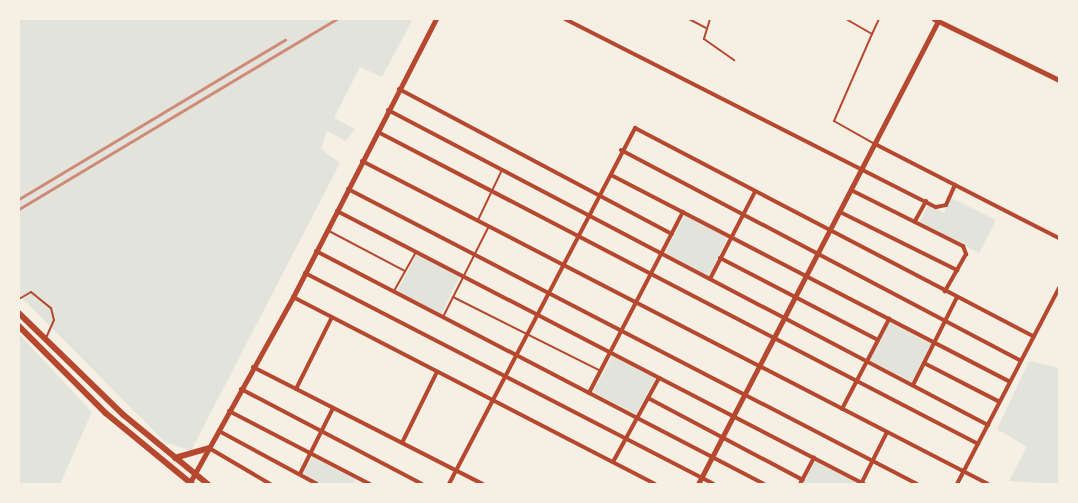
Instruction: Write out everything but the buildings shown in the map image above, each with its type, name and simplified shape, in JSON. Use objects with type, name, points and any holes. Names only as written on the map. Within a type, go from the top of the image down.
[{"type":"main road","points":[[19,313],[174,458],[208,484]]},
{"type":"main road","points":[[19,326],[106,413],[190,484]]},
{"type":"main road","points":[[174,458],[209,448]]},
{"type":"street","points":[[190,484],[293,297],[436,19]]},
{"type":"street","points":[[565,19],[942,208],[955,185]]},
{"type":"street","points":[[698,484],[875,144],[937,19],[1059,80]]},
{"type":"street","points":[[399,89],[672,234]]},
{"type":"street","points":[[388,110],[988,424]]},
{"type":"street","points":[[449,484],[590,216],[611,175],[621,150],[635,128],[641,129],[755,192],[1034,337]]},
{"type":"street","points":[[378,132],[978,444]]},
{"type":"street","points":[[875,144],[1059,238]]},
{"type":"street","points":[[621,150],[1021,361]]},
{"type":"street","points":[[362,162],[988,484]]},
{"type":"street","points":[[611,175],[1010,382]]},
{"type":"street","points":[[348,189],[917,484]]},
{"type":"street","points":[[851,190],[915,221],[966,250],[945,291]]},
{"type":"street","points":[[710,279],[755,192]]},
{"type":"street","points":[[915,221],[926,201]]},
{"type":"street","points":[[337,211],[862,484],[887,432]]},
{"type":"street","points":[[589,393],[683,212]]},
{"type":"street","points":[[840,212],[957,270]]},
{"type":"street","points":[[316,251],[764,484]]},
{"type":"street","points":[[720,258],[878,340]]},
{"type":"street","points":[[305,273],[713,484]]},
{"type":"street","points":[[957,484],[1059,288]]},
{"type":"street","points":[[293,297],[653,484]]},
{"type":"street","points":[[913,385],[957,297]]},
{"type":"street","points":[[296,390],[332,317]]},
{"type":"street","points":[[842,409],[889,319]]},
{"type":"street","points":[[924,363],[1000,402]]},
{"type":"street","points":[[253,367],[483,484]]},
{"type":"street","points":[[402,443],[437,372]]},
{"type":"street","points":[[613,462],[659,378]]},
{"type":"street","points":[[241,389],[422,484]]},
{"type":"street","points":[[648,398],[803,480]]},
{"type":"street","points":[[300,474],[333,408]]},
{"type":"street","points":[[229,411],[370,484]]},
{"type":"street","points":[[219,432],[317,484]]},
{"type":"street","points":[[209,448],[270,484]]},
{"type":"street","points":[[800,484],[814,458]]},
{"type":"street","points":[[355,484],[358,478]]},
{"type":"lane","points":[[689,19],[707,29]]},
{"type":"lane","points":[[710,19],[707,29],[708,43],[734,60]]},
{"type":"lane","points":[[846,19],[872,34]]},
{"type":"lane","points":[[875,144],[834,121],[879,19]]},
{"type":"lane","points":[[477,221],[502,170]]},
{"type":"lane","points":[[443,317],[488,227]]},
{"type":"lane","points":[[327,230],[405,271]]},
{"type":"lane","points":[[394,292],[416,252]]},
{"type":"lane","points":[[19,298],[31,292],[51,308],[54,320],[46,339]]},
{"type":"lane","points":[[453,297],[601,371]]},
{"type":"shaded area","points":[[19,19],[413,19],[382,77],[360,67],[334,118],[355,129],[346,141],[327,131],[321,149],[340,163],[191,451],[165,442],[19,295]]},
{"type":"shaded area","points":[[951,198],[996,220],[979,253],[919,223],[928,205],[944,213]]},
{"type":"shaded area","points":[[685,215],[728,237],[709,276],[665,253]]},
{"type":"shaded area","points":[[417,253],[460,276],[441,315],[397,292]]},
{"type":"shaded area","points":[[889,322],[931,344],[912,382],[869,360]]},
{"type":"shaded area","points":[[19,334],[92,412],[60,484],[19,484]]},
{"type":"shaded area","points":[[612,356],[656,378],[636,414],[593,392]]},
{"type":"shaded area","points":[[1029,361],[1059,368],[1059,484],[1009,481],[1027,447],[997,429]]},
{"type":"shaded area","points":[[312,457],[355,479],[353,484],[321,484],[303,474]]},
{"type":"shaded area","points":[[815,461],[859,483],[803,484]]},
{"type":"railway","points":[[19,209],[336,19]]},
{"type":"railway","points":[[19,199],[285,40]]}]
